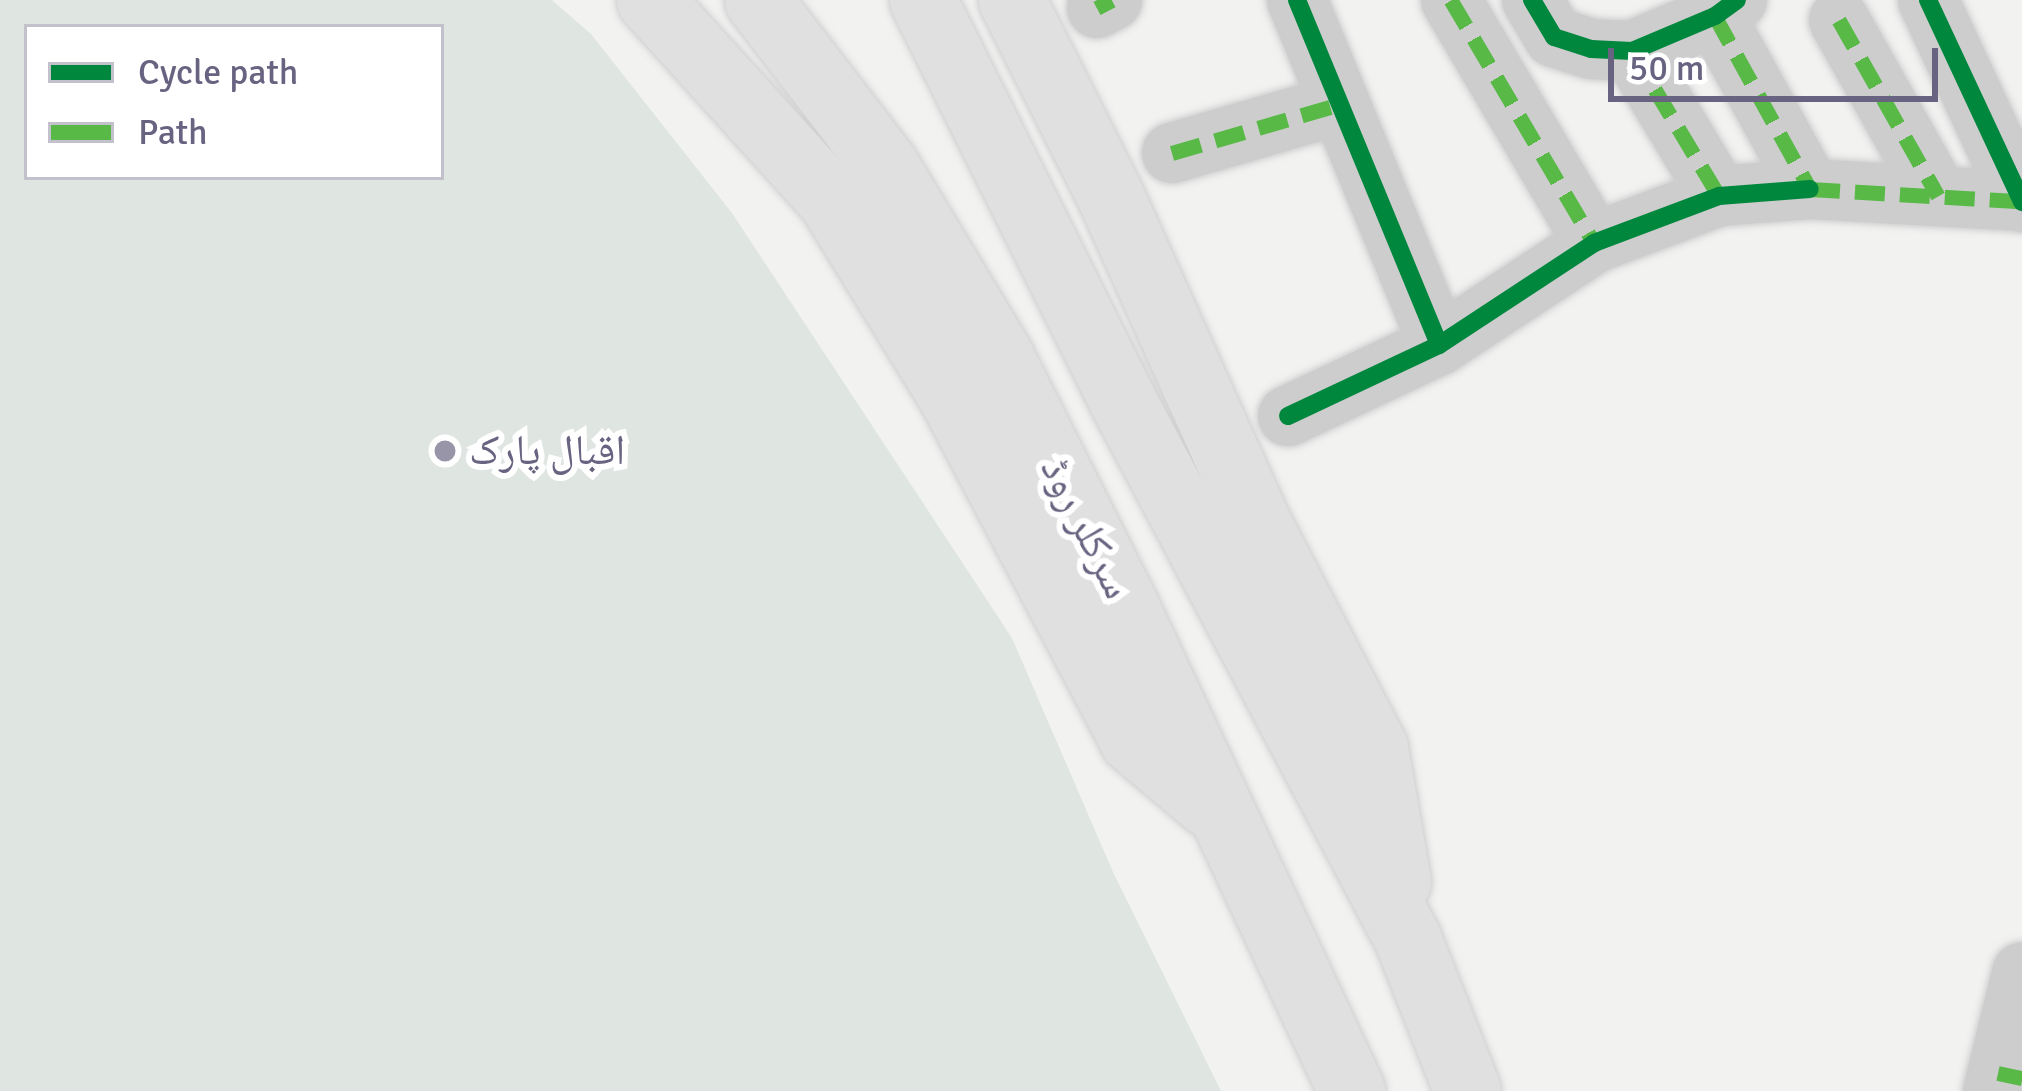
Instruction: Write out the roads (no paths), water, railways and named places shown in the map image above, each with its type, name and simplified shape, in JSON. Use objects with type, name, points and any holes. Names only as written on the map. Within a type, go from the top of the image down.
[{"type":"main road","points":[[650,0],[832,201],[953,398],[1133,740],[1225,818]]},
{"type":"main road","name":"سرکلر روڈ","points":[[758,0],[886,167],[1001,358],[1352,1091]]},
{"type":"main road","points":[[923,0],[1123,401],[1408,939],[1468,1091]]},
{"type":"main road","points":[[1012,0],[1112,196],[1256,520],[1375,749],[1408,939]]},
{"type":"street","points":[[1297,0],[1439,345]]},
{"type":"street","points":[[1451,0],[1594,243]]},
{"type":"street","points":[[1532,0],[1555,37],[1591,49],[1632,51],[1726,8],[1810,189]]},
{"type":"street","points":[[1288,416],[1439,345],[1594,243],[1719,196],[1810,189],[2022,201],[1938,4]]},
{"type":"street","points":[[1839,20],[1938,196]]},
{"type":"street","points":[[1632,51],[1719,196]]},
{"type":"street","points":[[1172,153],[1337,105]]},
{"type":"street","points":[[2004,1080],[2022,973]]},
{"type":"place","name":"اقبال پارک","points":[[445,451]]}]
